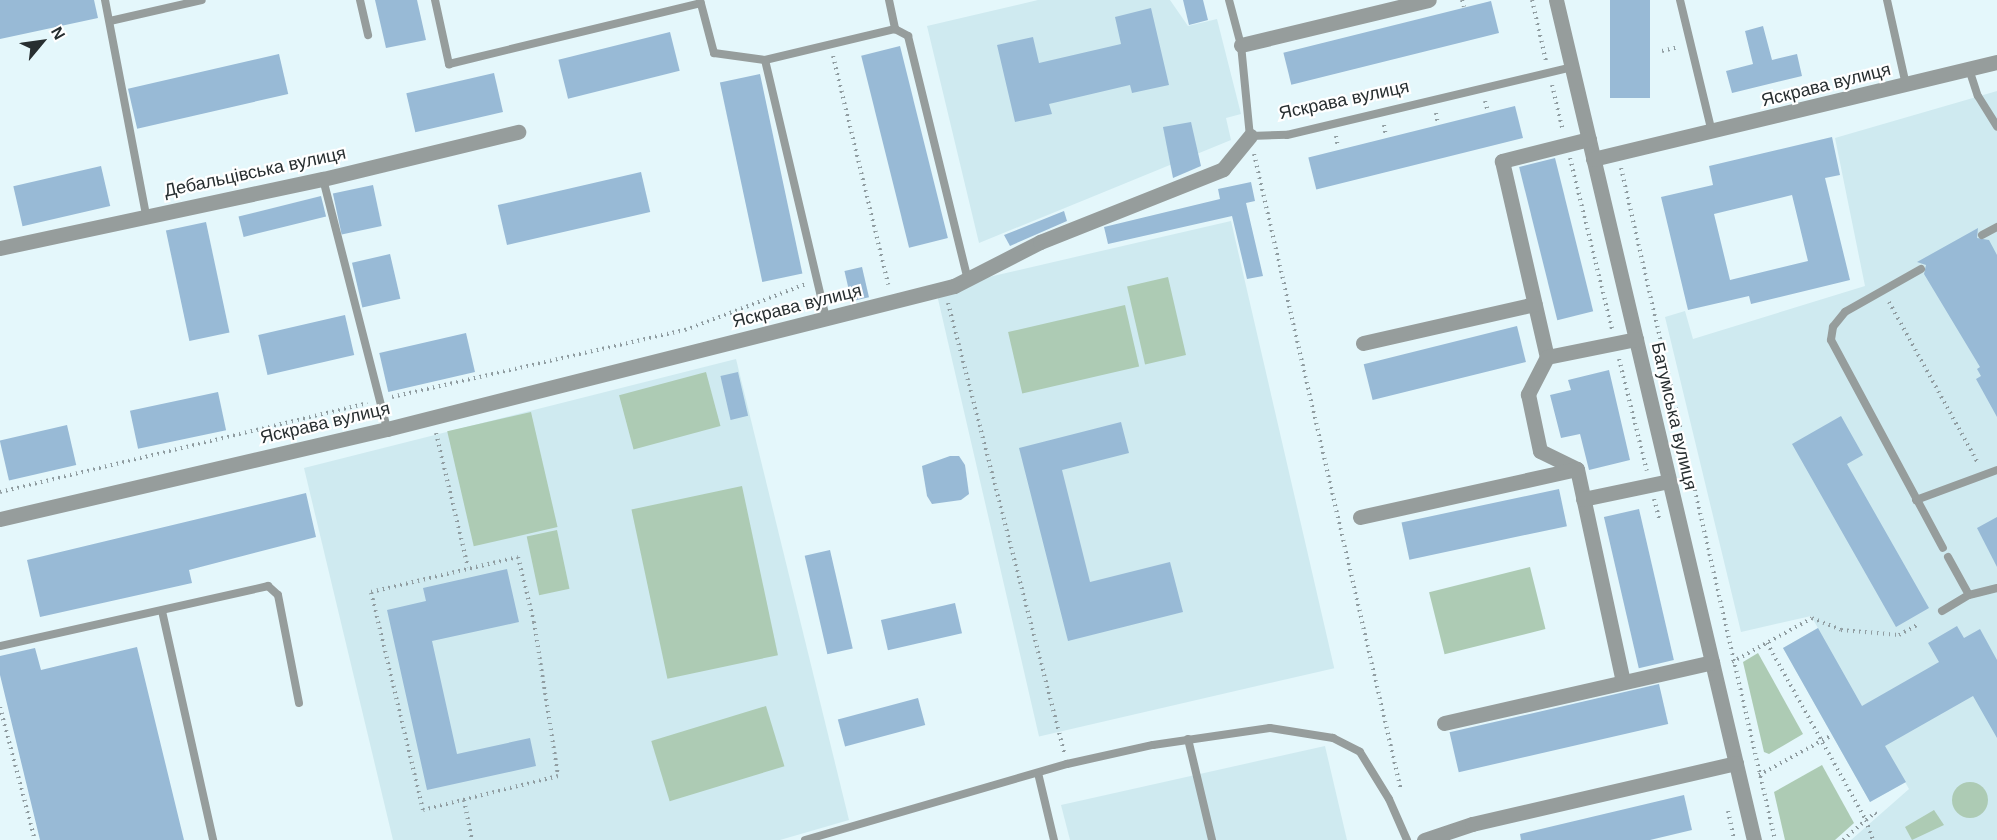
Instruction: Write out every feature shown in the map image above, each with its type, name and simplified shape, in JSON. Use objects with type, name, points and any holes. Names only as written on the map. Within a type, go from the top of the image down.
[{"type":"street","points":[[1241,45],[1429,0]]},
{"type":"street","name":"Батумська вулиця","points":[[1557,0],[1754,840]]},
{"type":"street","name":"Яскрава вулиця","points":[[1593,159],[1906,86],[1997,62]]},
{"type":"street","name":"Дебальцівська вулиця","points":[[0,248],[323,179],[518,132]]},
{"type":"street","name":"Яскрава вулиця","points":[[0,519],[387,429],[961,284],[1040,242],[1223,170],[1250,136]]},
{"type":"street","points":[[1576,469],[1540,452],[1528,394],[1547,357],[1502,161],[1588,139]]},
{"type":"street","points":[[1363,343],[1535,304]]},
{"type":"street","points":[[1547,357],[1635,339]]},
{"type":"street","points":[[1576,469],[1623,681]]},
{"type":"street","points":[[1360,517],[1576,469]]},
{"type":"street","points":[[1583,499],[1669,481]]},
{"type":"street","points":[[1444,723],[1712,662]]},
{"type":"street","points":[[1424,840],[1482,822],[1736,763]]},
{"type":"lane","points":[[105,0],[146,215]]},
{"type":"lane","points":[[110,21],[202,0]]},
{"type":"lane","points":[[360,0],[368,35]]},
{"type":"lane","points":[[435,0],[449,64],[701,1],[714,53],[765,60],[895,29],[908,36],[961,284]]},
{"type":"lane","points":[[889,0],[895,29]]},
{"type":"lane","points":[[1229,0],[1241,45],[1250,136]]},
{"type":"lane","points":[[1680,0],[1712,132]]},
{"type":"lane","points":[[1887,0],[1906,86]]},
{"type":"lane","points":[[765,60],[826,318]]},
{"type":"lane","name":"Яскрава вулиця","points":[[1250,136],[1287,135],[1573,67]]},
{"type":"lane","points":[[1969,69],[1978,96],[1997,127]]},
{"type":"lane","points":[[323,179],[387,429]]},
{"type":"lane","points":[[1982,235],[1997,227]]},
{"type":"lane","points":[[1921,269],[1837,318],[1831,340],[1942,548]]},
{"type":"lane","points":[[1916,500],[1997,470]]},
{"type":"lane","points":[[1948,557],[1969,595]]},
{"type":"lane","points":[[0,646],[268,586],[275,588],[299,702]]},
{"type":"lane","points":[[1942,611],[1969,595],[1997,588]]},
{"type":"lane","points":[[162,611],[213,840]]},
{"type":"lane","points":[[805,840],[1067,764],[1188,739],[1270,728],[1333,738],[1360,752],[1389,799],[1407,840]]},
{"type":"lane","points":[[1188,739],[1212,840]]},
{"type":"lane","points":[[1038,773],[1054,840]]},
{"type":"path","points":[[1462,0],[1464,7]]},
{"type":"path","points":[[1532,0],[1662,530]]},
{"type":"path","points":[[830,44],[888,284]]},
{"type":"path","points":[[1250,136],[1402,797]]},
{"type":"path","points":[[1618,153],[1732,662],[1775,840]]},
{"type":"path","points":[[0,492],[519,365],[685,330],[818,279]]},
{"type":"path","points":[[961,284],[947,298],[1067,764]]},
{"type":"path","points":[[1882,291],[1984,475]]},
{"type":"path","points":[[436,430],[468,567]]},
{"type":"path","points":[[518,557],[534,622],[558,776],[423,810],[371,592],[468,567],[518,557]]},
{"type":"path","points":[[1732,662],[1812,618],[1841,630],[1899,635],[1917,625]]},
{"type":"path","points":[[1767,643],[1866,820],[1873,840]]},
{"type":"path","points":[[0,707],[35,840]]},
{"type":"path","points":[[1740,780],[1760,775],[1832,735]]},
{"type":"path","points":[[464,800],[472,840]]},
{"type":"path","points":[[1727,809],[1734,840]]},
{"type":"path","points":[[1844,840],[1875,813],[1879,816]]},
{"type":"shaded area","points":[[1038,0],[1170,0],[1188,26],[1217,19],[1241,114],[1226,118],[1231,140],[979,243],[927,26]]},
{"type":"shaded area","points":[[1997,91],[1997,840],[1851,840],[1909,789],[1905,782],[1870,802],[1783,648],[1818,628],[1811,616],[1741,632],[1665,317],[1685,311],[1693,339],[1865,286],[1835,138]]},
{"type":"shaded area","points":[[1231,221],[1334,668],[1039,736],[936,289]]},
{"type":"shaded area","points":[[736,359],[849,820],[780,840],[393,840],[304,468]]},
{"type":"shaded area","points":[[1325,746],[1347,840],[1070,840],[1061,805]]},
{"type":"green space","points":[[1168,277],[1186,355],[1145,364],[1127,286]]},
{"type":"green space","points":[[1125,305],[1139,366],[1022,393],[1008,332]]},
{"type":"green space","points":[[706,372],[720,426],[634,449],[619,395]]},
{"type":"green space","points":[[531,412],[558,527],[474,546],[447,431]]},
{"type":"green space","points":[[742,486],[778,655],[667,679],[631,509]]},
{"type":"green space","points":[[557,530],[569,589],[539,595],[527,536]]},
{"type":"green space","points":[[1530,567],[1545,629],[1445,654],[1429,592]]},
{"type":"green space","points":[[1758,653],[1803,734],[1769,754],[1764,752],[1743,662]]},
{"type":"green space","points":[[766,706],[784,766],[670,801],[651,741]]},
{"type":"green space","points":[[1822,765],[1854,823],[1835,840],[1785,840],[1774,792]]},
{"type":"green space","points":[[1970,782],[1982,788],[1988,800],[1982,812],[1970,818],[1958,812],[1952,800],[1958,788]]},
{"type":"green space","points":[[1934,810],[1944,825],[1912,840],[1905,827]]},
{"type":"building","points":[[0,0],[94,0],[98,18],[0,39]]},
{"type":"building","points":[[375,0],[417,0],[426,40],[386,48]]},
{"type":"building","points":[[1183,0],[1203,0],[1208,20],[1189,25]]},
{"type":"building","points":[[1610,0],[1650,0],[1650,98],[1610,98]]},
{"type":"building","points":[[1491,1],[1499,33],[1291,85],[1283,53]]},
{"type":"building","points":[[1151,8],[1169,85],[1132,93],[1130,85],[1049,104],[1052,114],[1015,122],[997,45],[1033,37],[1039,63],[1121,44],[1115,17]]},
{"type":"building","points":[[1763,26],[1772,60],[1797,54],[1802,76],[1732,93],[1726,71],[1753,64],[1745,31]]},
{"type":"building","points":[[670,32],[680,71],[568,99],[558,60]]},
{"type":"building","points":[[900,46],[948,238],[909,248],[861,56]]},
{"type":"building","points":[[279,54],[288,94],[137,129],[128,89]]},
{"type":"building","points":[[494,73],[503,112],[415,132],[406,93]]},
{"type":"building","points":[[760,74],[802,274],[762,282],[720,83]]},
{"type":"building","points":[[1515,106],[1523,138],[1316,190],[1308,158]]},
{"type":"building","points":[[1191,122],[1201,166],[1173,178],[1163,127]]},
{"type":"building","points":[[1832,137],[1840,175],[1825,178],[1850,280],[1751,304],[1749,296],[1688,310],[1661,197],[1713,185],[1709,166]],"holes":[[[1792,195],[1808,261],[1730,280],[1714,214]]]},
{"type":"building","points":[[1555,158],[1593,311],[1557,320],[1519,167]]},
{"type":"building","points":[[101,166],[110,206],[23,226],[13,186]]},
{"type":"building","points":[[641,172],[650,212],[507,245],[498,205]]},
{"type":"building","points":[[1251,182],[1255,201],[1246,203],[1263,276],[1247,279],[1232,216],[1108,244],[1104,227],[1220,199],[1218,189]]},
{"type":"building","points":[[373,185],[382,226],[342,235],[333,194]]},
{"type":"building","points":[[321,196],[326,216],[244,237],[239,217]]},
{"type":"building","points":[[1064,211],[1067,221],[1010,246],[1004,235]]},
{"type":"building","points":[[206,222],[229,333],[189,341],[166,231]]},
{"type":"building","points":[[1978,228],[1977,238],[1989,240],[1997,255],[1997,417],[1976,379],[1981,376],[1977,369],[1980,367],[1924,274],[1926,265],[1917,262]]},
{"type":"building","points":[[390,254],[400,299],[362,308],[352,263]]},
{"type":"building","points":[[862,267],[869,297],[851,301],[844,271]]},
{"type":"building","points":[[345,315],[354,355],[268,375],[258,335]]},
{"type":"building","points":[[1517,326],[1526,362],[1373,400],[1364,364]]},
{"type":"building","points":[[466,333],[475,372],[388,392],[379,353]]},
{"type":"building","points":[[1609,370],[1630,460],[1589,470],[1580,434],[1561,438],[1550,395],[1571,390],[1568,380]]},
{"type":"building","points":[[738,372],[748,416],[731,420],[720,376]]},
{"type":"building","points":[[218,392],[226,430],[138,449],[130,411]]},
{"type":"building","points":[[1841,416],[1863,455],[1847,464],[1929,608],[1896,627],[1792,444]]},
{"type":"building","points":[[1121,422],[1129,453],[1062,470],[1090,582],[1170,562],[1183,612],[1068,641],[1019,448]]},
{"type":"building","points":[[67,425],[76,465],[9,480],[0,440]]},
{"type":"building","points":[[950,456],[959,456],[965,465],[969,494],[961,500],[932,504],[927,496],[922,466]]},
{"type":"building","points":[[1559,489],[1567,526],[1409,560],[1402,522]]},
{"type":"building","points":[[306,493],[316,537],[189,570],[192,583],[40,617],[27,560]]},
{"type":"building","points":[[1639,509],[1674,660],[1639,668],[1604,517]]},
{"type":"building","points":[[1997,517],[1997,567],[1977,528]]},
{"type":"building","points":[[830,550],[853,648],[827,654],[805,556]]},
{"type":"building","points":[[507,569],[519,622],[432,641],[457,754],[530,738],[536,766],[427,790],[387,610],[426,601],[423,588]]},
{"type":"building","points":[[955,603],[962,633],[888,650],[881,620]]},
{"type":"building","points":[[1957,626],[1964,638],[1980,629],[1997,660],[1997,738],[1973,696],[1885,746],[1906,782],[1870,802],[1783,648],[1818,628],[1862,706],[1939,662],[1928,643]]},
{"type":"building","points":[[137,647],[184,840],[40,840],[0,675],[0,656],[35,648],[41,670]]},
{"type":"building","points":[[1659,684],[1668,724],[1459,772],[1450,732]]},
{"type":"building","points":[[918,698],[925,725],[845,747],[838,719]]},
{"type":"building","points":[[1684,795],[1692,830],[1650,840],[1521,840],[1520,834]]}]
